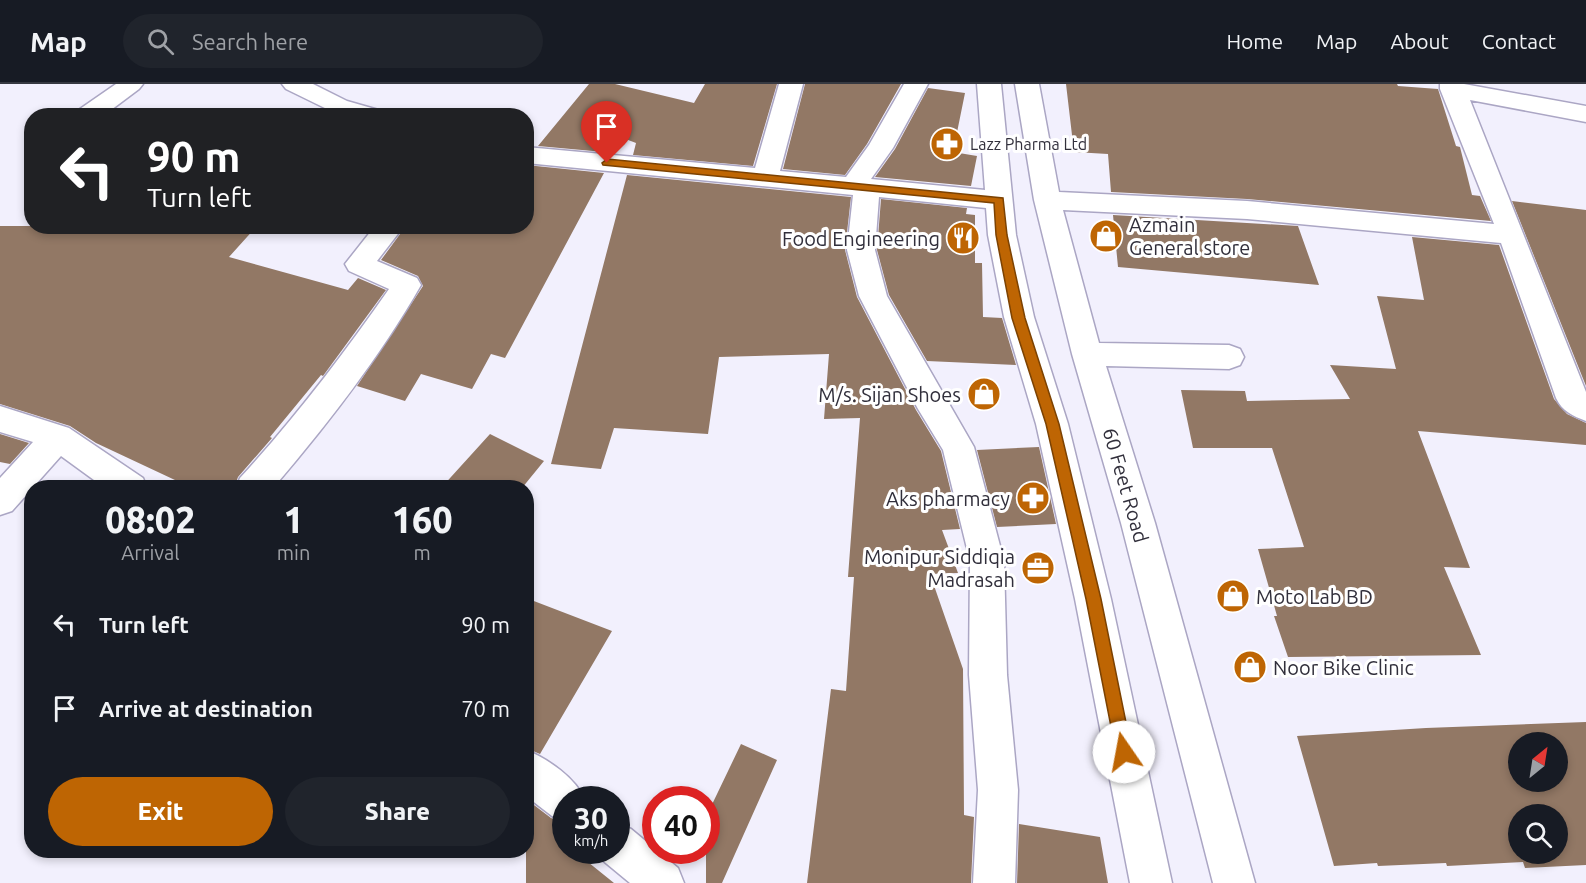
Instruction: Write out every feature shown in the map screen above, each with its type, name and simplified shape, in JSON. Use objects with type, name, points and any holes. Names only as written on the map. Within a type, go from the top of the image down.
[{"type":"street","points":[[97,108],[131,84]]},
{"type":"street","points":[[765,177],[791,84]]},
{"type":"street","points":[[916,84],[860,186],[861,250],[873,296],[929,400],[958,447],[987,561],[988,675],[998,790],[994,883]]},
{"type":"street","points":[[988,84],[1002,235],[1018,318],[1052,424],[1088,575],[1151,883]]},
{"type":"street","name":"60 Feet Road","points":[[1027,84],[1047,200],[1087,354],[1138,523],[1234,883]]},
{"type":"street","points":[[1452,86],[1586,114]]},
{"type":"street","points":[[1452,86],[1512,235],[1571,398],[1586,408]]},
{"type":"street","points":[[312,87],[339,106],[346,108]]},
{"type":"street","points":[[534,156],[999,200]]},
{"type":"street","points":[[1047,200],[1247,210],[1512,235]]},
{"type":"street","points":[[259,480],[300,434],[350,368],[407,285],[359,264],[384,234]]},
{"type":"street","points":[[1087,354],[1229,357]]},
{"type":"street","points":[[0,419],[58,437],[119,480]]},
{"type":"street","points":[[0,501],[58,437]]},
{"type":"street","points":[[534,776],[552,791]]},
{"type":"street","points":[[630,856],[663,883]]},
{"type":"building","points":[[589,84],[615,84],[694,103],[705,84],[777,84],[753,166],[633,155],[636,143],[623,138],[615,153],[538,146]]},
{"type":"building","points":[[805,84],[901,84],[867,144],[845,175],[783,169]]},
{"type":"building","points":[[1066,84],[1397,84],[1398,86],[1438,89],[1456,146],[1460,147],[1472,195],[1480,196],[1491,221],[1247,199],[1111,192],[1108,154],[1074,152]]},
{"type":"building","points":[[928,88],[965,93],[953,152],[977,156],[971,186],[875,177],[895,149]]},
{"type":"building","points":[[534,166],[604,173],[505,358],[491,354],[472,389],[421,374],[405,401],[357,386],[423,286],[418,276],[381,260],[400,234],[534,234]]},
{"type":"building","points":[[627,175],[851,197],[845,250],[857,297],[916,410],[941,451],[960,529],[942,530],[958,573],[930,574],[963,669],[964,815],[974,817],[971,883],[807,883],[831,689],[846,691],[854,577],[848,577],[860,418],[824,419],[829,354],[719,357],[708,434],[614,428],[601,469],[551,464]]},
{"type":"building","points":[[881,199],[967,208],[966,214],[975,215],[975,263],[982,263],[983,317],[1002,318],[1016,365],[927,361],[889,295],[877,250]]},
{"type":"building","points":[[1512,201],[1586,210],[1586,386]]},
{"type":"building","points":[[1113,215],[1298,226],[1319,285],[1118,267]]},
{"type":"building","points":[[0,226],[24,226],[24,234],[250,234],[229,257],[348,290],[358,278],[386,290],[323,376],[321,375],[237,480],[175,480],[96,443],[70,426],[0,404]]},
{"type":"building","points":[[1412,237],[1499,245],[1554,399],[1567,414],[1586,423],[1586,445],[1418,431],[1470,568],[1444,567],[1481,655],[1288,657],[1274,616],[1277,616],[1258,549],[1304,547],[1272,448],[1193,448],[1181,390],[1245,391],[1247,401],[1350,399],[1330,365],[1396,369],[1377,296],[1424,300]]},
{"type":"building","points":[[0,434],[29,443],[10,464],[0,462]]},
{"type":"building","points":[[490,434],[544,461],[529,480],[448,480]]},
{"type":"building","points":[[1039,447],[1056,524],[997,527],[977,450]]},
{"type":"building","points":[[534,601],[612,631],[540,754],[534,751]]},
{"type":"building","points":[[1586,722],[1586,865],[1525,868],[1524,864],[1568,864],[1568,804],[1508,804],[1508,863],[1447,866],[1446,863],[1378,866],[1377,863],[1334,866],[1297,736]]},
{"type":"building","points":[[741,744],[777,760],[722,883],[706,883],[706,864],[720,864],[720,788]]},
{"type":"building","points":[[534,805],[552,818],[552,864],[590,864],[614,883],[526,883],[526,858],[534,858]]},
{"type":"building","points":[[1019,824],[1100,837],[1108,883],[1017,883]]},
{"type":"place","name":"Lazz Pharma Ltd","points":[[947,144]]},
{"type":"place","name":"Azmain General store","points":[[1106,236]]},
{"type":"place","name":"Food Engineering","points":[[963,238]]},
{"type":"place","name":"M/s. Sijan Shoes","points":[[984,394]]},
{"type":"place","name":"Aks pharmacy","points":[[1033,498]]},
{"type":"place","name":"Monipur Siddiqia Madrasah","points":[[1038,568]]},
{"type":"place","name":"Moto Lab BD","points":[[1233,596]]},
{"type":"place","name":"Noor Bike Clinic","points":[[1250,667]]},
{"type":"route","points":[[607,163],[999,200],[1002,235],[1018,318],[1052,424],[1093,599],[1124,752]]}]
